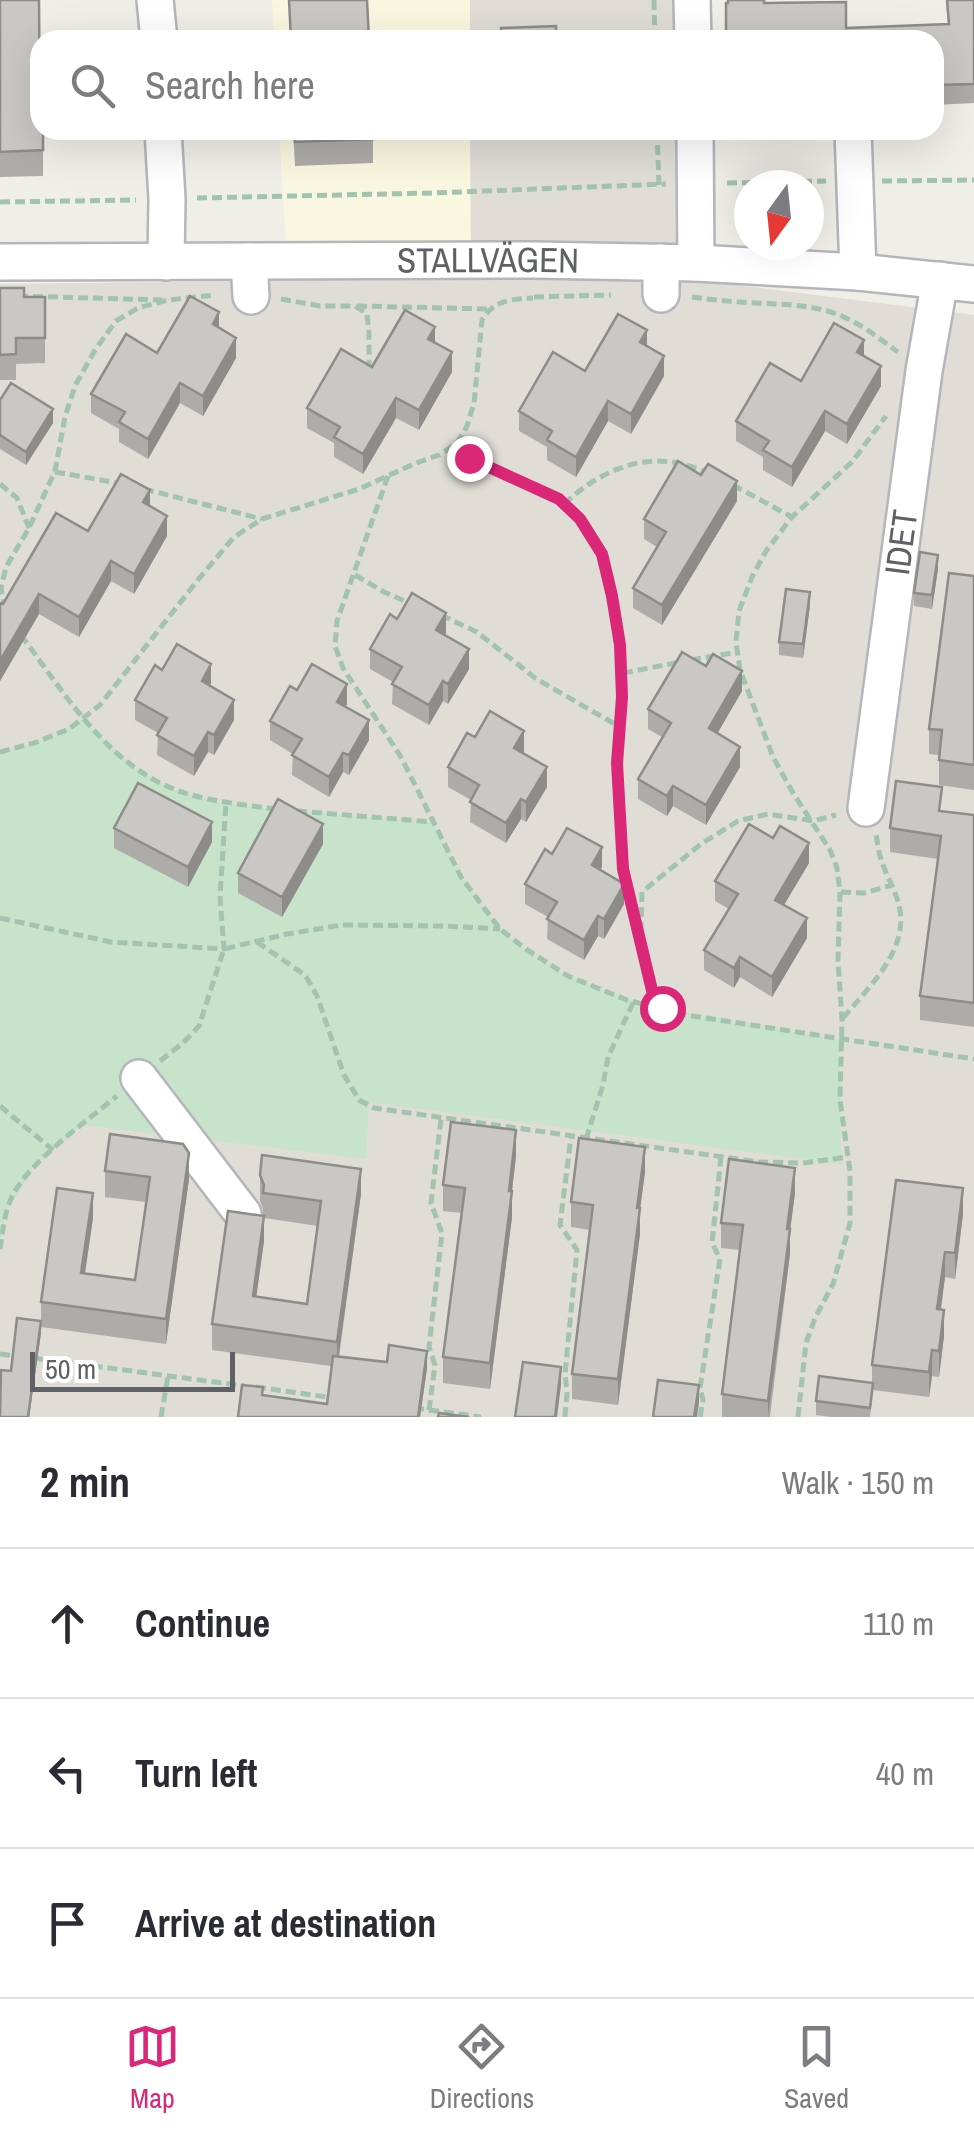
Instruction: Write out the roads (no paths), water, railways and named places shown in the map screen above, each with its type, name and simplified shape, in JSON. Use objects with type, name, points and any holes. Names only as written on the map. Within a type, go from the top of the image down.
[{"type":"street","points":[[155,0],[159,30]]},
{"type":"street","points":[[692,0],[693,30]]},
{"type":"street","points":[[163,140],[166,262]]},
{"type":"street","points":[[672,273],[696,184],[694,140]]},
{"type":"street","points":[[853,140],[858,272]]},
{"type":"street","name":"STALLVÄGEN","points":[[0,262],[166,262],[250,278],[858,272],[957,282]]},
{"type":"street","name":"IDET","points":[[866,808],[924,371],[957,282]]},
{"type":"street","points":[[139,1078],[243,1214]]}]
